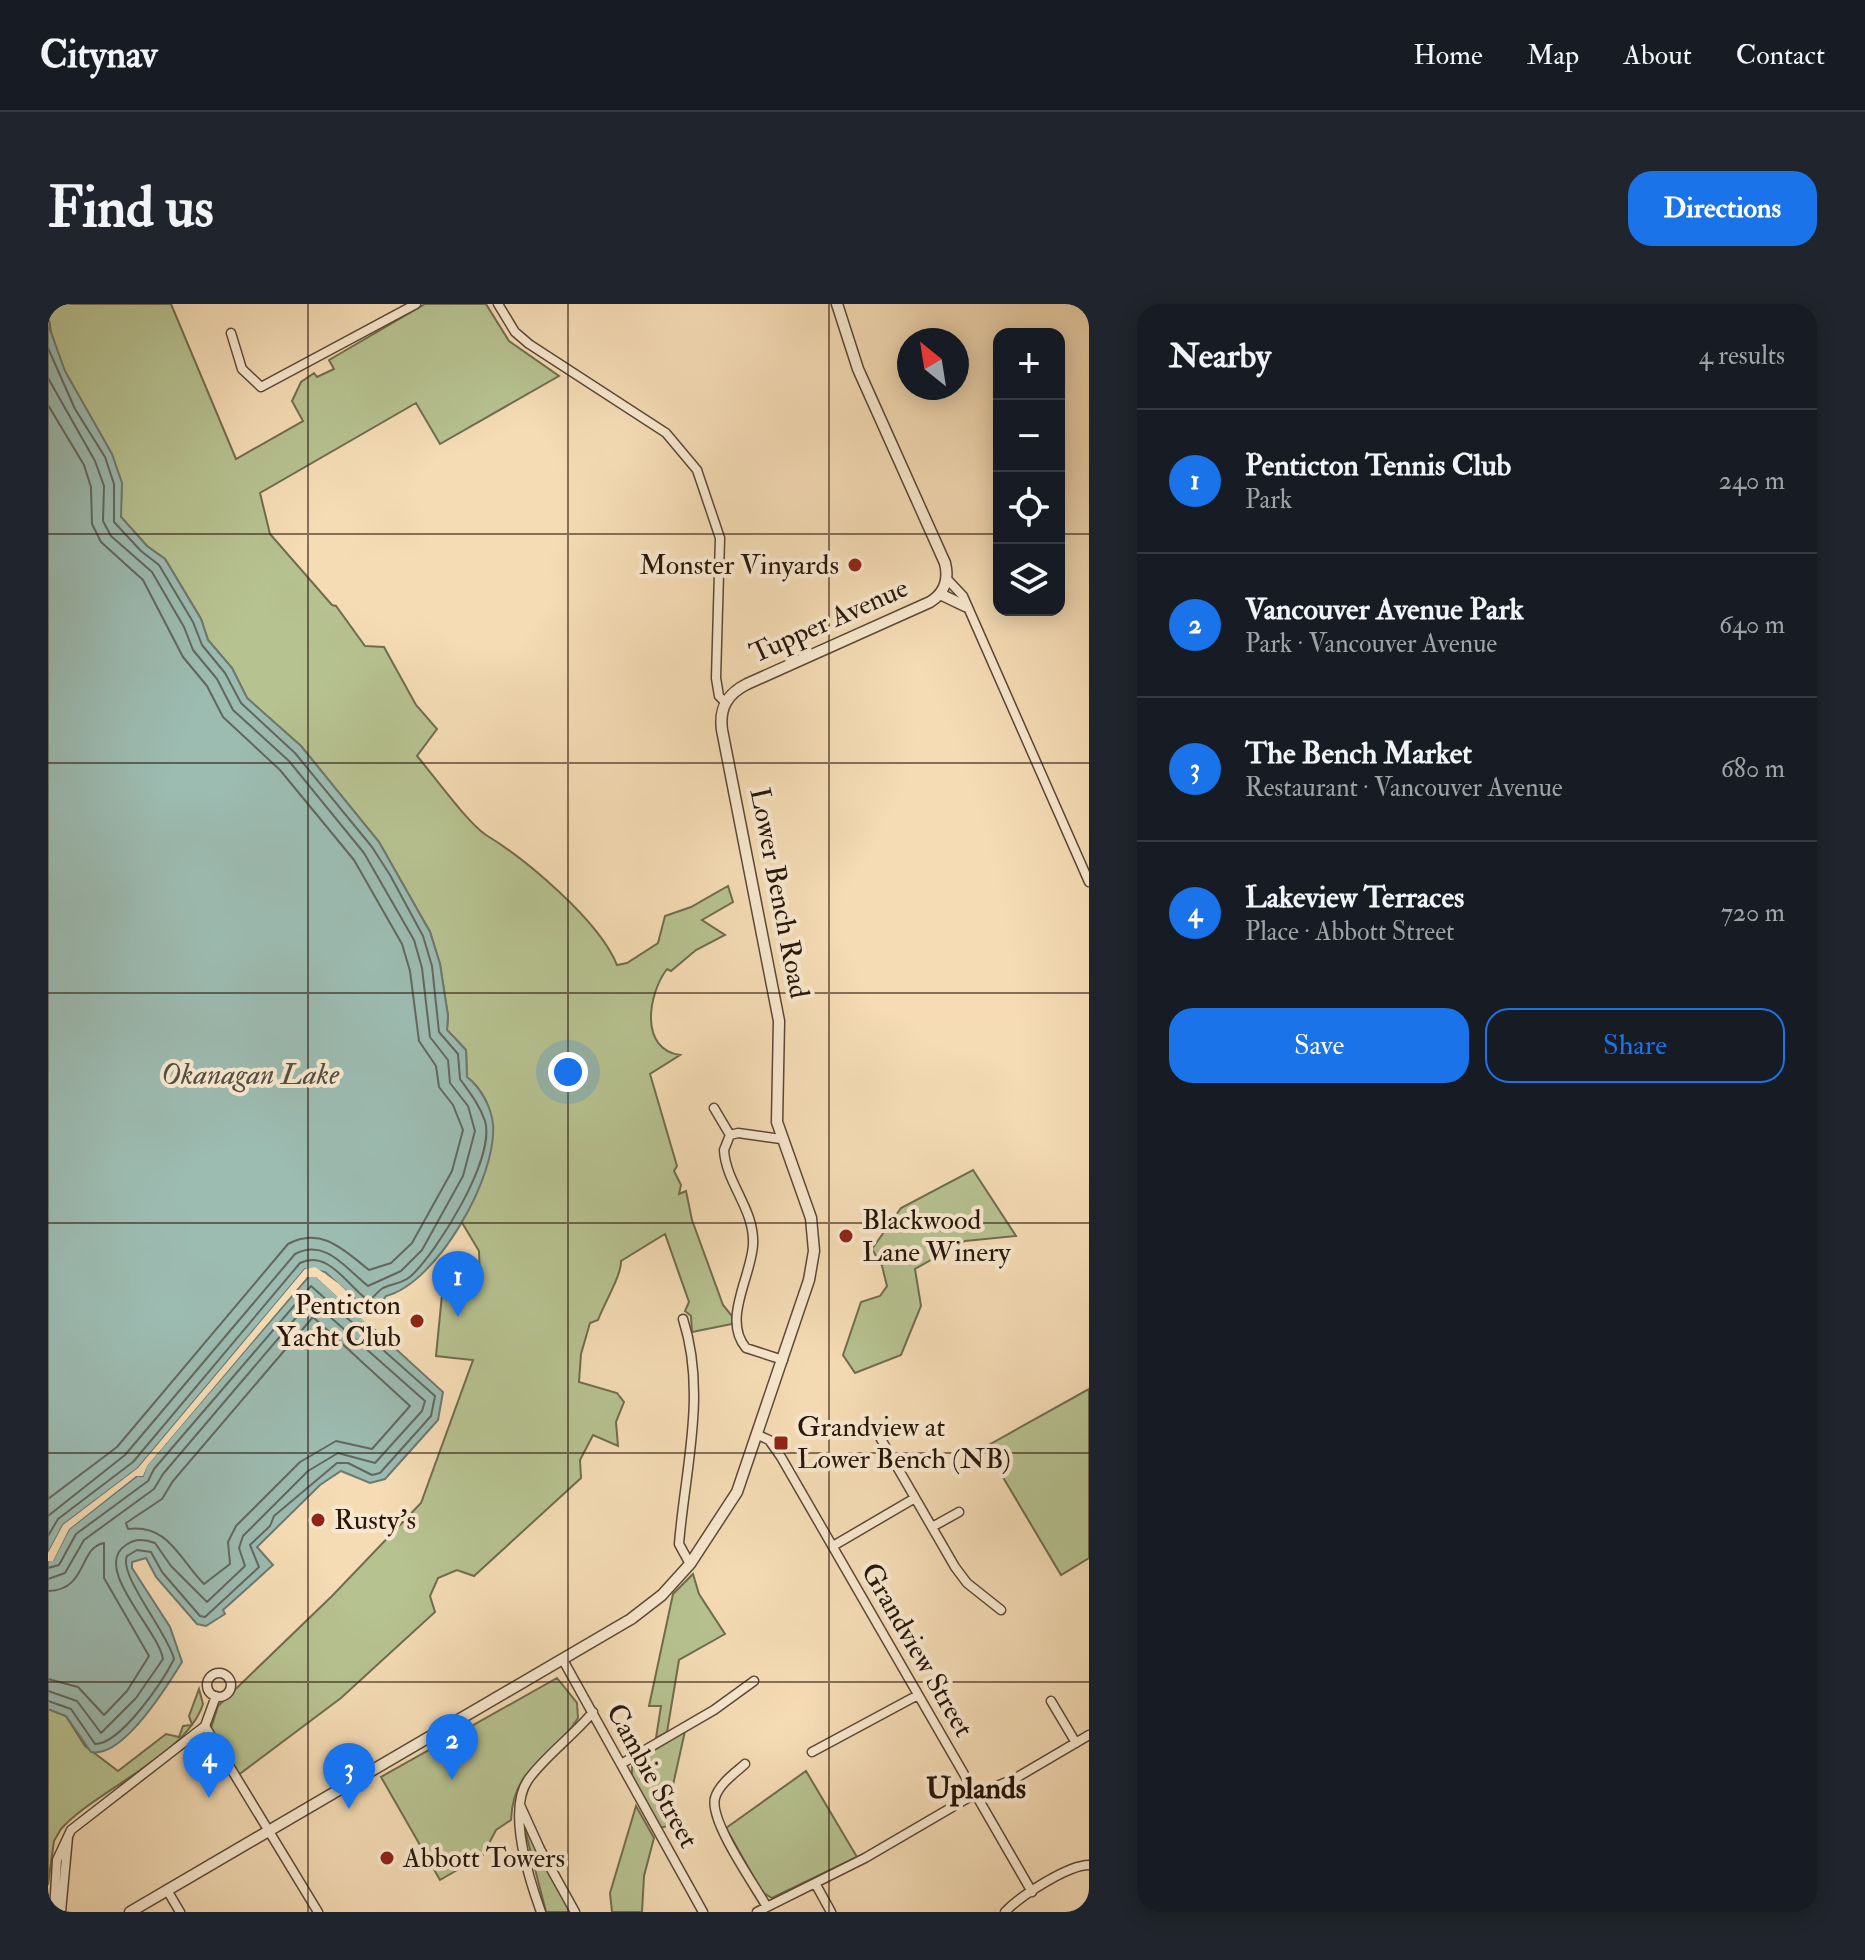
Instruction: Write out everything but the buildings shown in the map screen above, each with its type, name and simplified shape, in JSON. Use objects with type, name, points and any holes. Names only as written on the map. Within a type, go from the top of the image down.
[{"type":"street","points":[[231,333],[242,369],[261,387],[416,304]]},
{"type":"street","name":"Lower Bench Road","points":[[130,1912],[563,1660],[654,1602],[690,1564],[737,1492],[809,1280],[814,1237],[811,1218],[781,1139],[776,1114],[779,1021],[720,716],[725,702],[719,696],[716,678],[720,538],[697,470],[666,433],[529,344],[515,332],[498,304]]},
{"type":"street","points":[[837,304],[852,353],[945,563],[947,579],[963,596],[1089,882]]},
{"type":"street","name":"Tupper Avenue","points":[[725,702],[747,684],[940,594],[947,579]]},
{"type":"street","points":[[940,594],[965,606]]},
{"type":"street","points":[[714,1108],[730,1135],[725,1157],[748,1208],[753,1236],[738,1310],[738,1334],[746,1348],[783,1360]]},
{"type":"street","points":[[730,1135],[738,1133],[781,1139]]},
{"type":"street","points":[[683,1319],[694,1371],[695,1404],[679,1544],[690,1564]]},
{"type":"street","points":[[874,1427],[960,1576],[1001,1610]]},
{"type":"street","name":"Grandview Street","points":[[758,1435],[769,1440],[781,1457],[1032,1892]]},
{"type":"street","points":[[833,1546],[915,1498]]},
{"type":"street","points":[[932,1527],[959,1512]]},
{"type":"street","name":"Cambie Street","points":[[563,1660],[703,1912]]},
{"type":"street","points":[[621,1764],[714,1710],[754,1681]]},
{"type":"street","points":[[812,1752],[918,1695]]},
{"type":"street","points":[[54,1912],[57,1860],[69,1833],[205,1726],[216,1696]]},
{"type":"street","points":[[1051,1701],[1076,1743]]},
{"type":"street","points":[[541,1912],[518,1820],[519,1801],[528,1780],[593,1712]]},
{"type":"street","points":[[205,1726],[318,1912]]},
{"type":"street","points":[[757,1912],[975,1795],[1016,1778],[1089,1735]]},
{"type":"street","points":[[745,1764],[718,1791],[714,1805],[723,1830],[767,1907]]},
{"type":"street","points":[[519,1801],[540,1849],[575,1912]]},
{"type":"street","points":[[61,1912],[69,1833]]},
{"type":"street","points":[[1005,1912],[1075,1867],[1089,1865]]},
{"type":"street","points":[[815,1883],[831,1912]]},
{"type":"street","points":[[167,1890],[180,1912]]},
{"type":"green space","points":[[48,304],[171,304],[236,459],[303,421],[292,401],[301,382],[314,373],[317,377],[334,369],[329,360],[425,304],[486,304],[509,341],[559,376],[440,444],[416,403],[260,493],[270,534],[336,606],[365,646],[384,647],[416,705],[437,729],[417,756],[478,829],[539,874],[578,910],[608,947],[617,965],[627,963],[658,943],[665,916],[691,907],[728,886],[733,902],[702,920],[725,935],[696,950],[671,971],[667,969],[660,980],[652,1006],[653,1032],[658,1043],[667,1051],[680,1055],[650,1074],[677,1166],[674,1171],[681,1185],[679,1194],[686,1191],[692,1220],[723,1305],[732,1316],[732,1324],[692,1332],[691,1316],[685,1311],[689,1302],[665,1234],[621,1261],[616,1281],[598,1320],[590,1323],[581,1354],[579,1382],[617,1393],[624,1402],[616,1422],[618,1446],[593,1435],[580,1460],[581,1478],[474,1576],[457,1570],[438,1578],[430,1596],[435,1612],[341,1698],[237,1776],[211,1728],[218,1706],[332,1596],[421,1503],[473,1360],[436,1356],[444,1274],[480,1277],[479,1251],[461,1221],[485,1166],[492,1128],[489,1110],[481,1093],[467,1077],[466,1050],[447,1030],[448,1016],[440,964],[430,932],[379,842],[301,746],[247,698],[232,668],[208,640],[201,619],[165,559],[147,546],[121,517],[120,480],[56,351]]},
{"type":"green space","points":[[973,1170],[1016,1236],[965,1241],[915,1269],[921,1306],[901,1355],[855,1373],[843,1355],[861,1302],[880,1296],[887,1286],[882,1266],[872,1249],[901,1208]]},
{"type":"green space","points":[[1089,1389],[1089,1558],[1061,1575],[985,1447]]},
{"type":"green space","points":[[693,1574],[699,1594],[725,1634],[679,1660],[667,1732],[656,1738],[661,1706],[649,1706],[673,1594]]},
{"type":"green space","points":[[557,1678],[577,1703],[578,1718],[527,1774],[513,1801],[511,1820],[496,1830],[483,1855],[440,1880],[381,1777]]},
{"type":"green space","points":[[199,1689],[203,1704],[192,1725],[189,1716]]},
{"type":"green space","points":[[48,1709],[66,1716],[85,1746],[118,1771],[166,1734],[179,1737],[183,1726],[191,1725],[179,1740],[160,1756],[96,1800],[61,1829],[54,1841],[48,1885]]},
{"type":"green space","points":[[685,1731],[667,1812],[669,1826],[658,1828],[632,1777],[632,1764]]},
{"type":"green space","points":[[806,1771],[857,1857],[772,1898],[762,1892],[726,1828]]},
{"type":"green space","points":[[636,1806],[654,1838],[644,1876],[642,1912],[612,1912],[610,1893]]},
{"type":"green space","points":[[521,1814],[572,1912],[546,1912]]},
{"type":"water","name":"Okanagan Lake","points":[[48,324],[65,371],[112,454],[122,483],[121,517],[147,546],[165,559],[201,619],[208,640],[232,668],[247,698],[301,746],[379,842],[430,932],[440,964],[448,1016],[447,1030],[466,1050],[467,1077],[484,1098],[493,1125],[492,1147],[474,1199],[443,1250],[425,1271],[405,1287],[386,1296],[373,1316],[325,1272],[305,1269],[138,1468],[63,1525],[48,1553]]},
{"type":"water","points":[[309,1276],[316,1276],[443,1392],[438,1420],[385,1479],[370,1483],[341,1471],[320,1485],[257,1547],[273,1565],[223,1610],[225,1614],[206,1626],[197,1624],[156,1577],[146,1558],[132,1562],[132,1568],[170,1627],[182,1662],[130,1733],[104,1751],[91,1752],[66,1716],[48,1709],[48,1560],[53,1560],[69,1529],[137,1476],[143,1476],[146,1466]]},
{"type":"pier","points":[[315,1267],[338,1283],[373,1316],[371,1319],[320,1274],[370,1321],[367,1324],[316,1277],[307,1277],[147,1466],[143,1476],[136,1476],[69,1529],[53,1561],[48,1561],[48,1553],[63,1525],[138,1468],[305,1269]]},
{"type":"place","name":"Monster Vinyards","points":[[855,565]]},
{"type":"place","name":"Blackwood Lane Winery","points":[[846,1236]]},
{"type":"place","name":"Penticton Tennis Club","points":[[458,1317]]},
{"type":"place","name":"Penticton Yacht Club","points":[[417,1321]]},
{"type":"place","name":"Grandview at Lower Bench (NB)","points":[[781,1443]]},
{"type":"place","name":"Rusty's","points":[[318,1520]]},
{"type":"place","name":"Vancouver Avenue Park","points":[[452,1780]]},
{"type":"place","name":"Lakeview Terraces","points":[[209,1798]]},
{"type":"place","name":"The Bench Market","points":[[349,1809]]},
{"type":"place","name":"Abbott Towers","points":[[387,1858]]},
{"type":"district","name":"Uplands","points":[[976,1788]]}]
